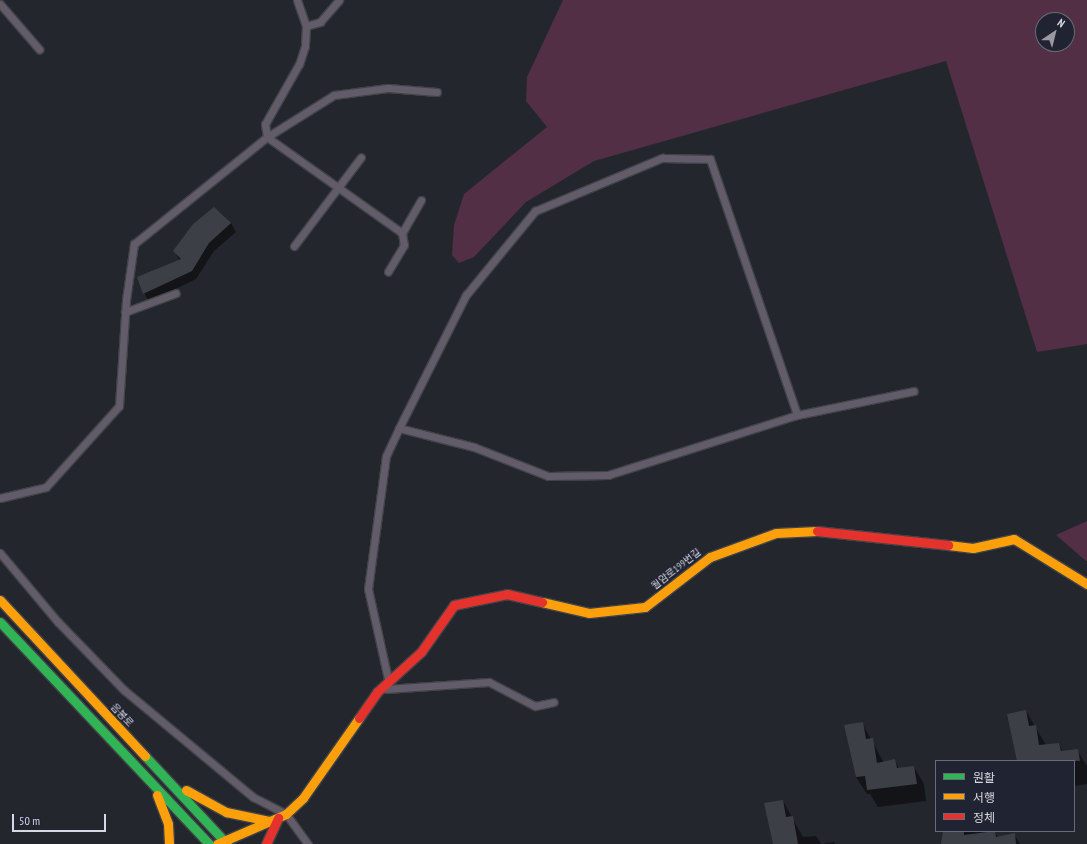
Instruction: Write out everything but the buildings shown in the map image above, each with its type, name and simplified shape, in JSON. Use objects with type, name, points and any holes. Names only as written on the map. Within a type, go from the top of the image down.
[{"type":"street","name":"월암로199번길","points":[[239,844],[304,798],[379,691],[421,652],[454,605],[507,594],[589,612],[645,607],[710,557],[776,533],[809,530],[973,548],[1014,539],[1087,584]]},
{"type":"street","name":"음봉로","points":[[0,600],[161,773],[222,842]]},
{"type":"street","points":[[0,622],[208,844]]},
{"type":"street","points":[[161,773],[203,802],[226,812],[274,819]]},
{"type":"street","points":[[153,786],[168,824],[169,844]]},
{"type":"street","points":[[222,842],[274,819]]},
{"type":"street","points":[[266,844],[274,819]]},
{"type":"lane","points":[[297,0],[306,26],[299,64],[265,124],[267,137],[402,234]]},
{"type":"lane","points":[[306,26],[320,22],[339,0]]},
{"type":"lane","points":[[0,4],[39,49]]},
{"type":"lane","points":[[0,498],[46,487],[119,406],[125,312],[134,244],[267,137],[334,95],[388,88],[437,92]]},
{"type":"lane","points":[[294,246],[361,157]]},
{"type":"lane","points":[[389,681],[368,589],[386,456],[466,296],[535,211],[662,158],[710,159],[797,415]]},
{"type":"lane","points":[[388,272],[404,245],[402,234],[421,200]]},
{"type":"lane","points":[[125,312],[176,293]]},
{"type":"lane","points":[[399,428],[474,447],[548,476],[608,475],[797,415],[914,391]]},
{"type":"lane","points":[[0,553],[58,622],[124,690],[253,797],[274,819],[308,844]]},
{"type":"lane","points":[[379,691],[488,682],[535,706],[554,702]]},
{"type":"shaded area","points":[[563,0],[1087,0],[1087,344],[1037,352],[946,61],[594,161],[526,202],[474,257],[459,263],[452,255],[454,225],[464,194],[547,127],[526,101],[527,77]]},
{"type":"shaded area","points":[[1087,521],[1087,561],[1086,561],[1056,535]]},
{"type":"traffic: fast","points":[[0,622],[209,844]]},
{"type":"traffic: fast","points":[[145,756],[227,844]]},
{"type":"traffic: slow","points":[[542,602],[589,613],[645,607],[710,557],[776,533],[817,531]]},
{"type":"traffic: slow","points":[[948,545],[973,548],[1014,539],[1087,584]]},
{"type":"traffic: slow","points":[[0,600],[145,756]]},
{"type":"traffic: slow","points":[[217,844],[286,814],[303,798],[359,718]]},
{"type":"traffic: slow","points":[[186,790],[226,812],[270,821]]},
{"type":"traffic: slow","points":[[157,795],[168,824],[169,844]]},
{"type":"traffic: jam","points":[[817,531],[948,545]]},
{"type":"traffic: jam","points":[[359,718],[377,692],[421,652],[454,605],[507,594],[542,602]]},
{"type":"traffic: jam","points":[[266,844],[278,818]]}]
